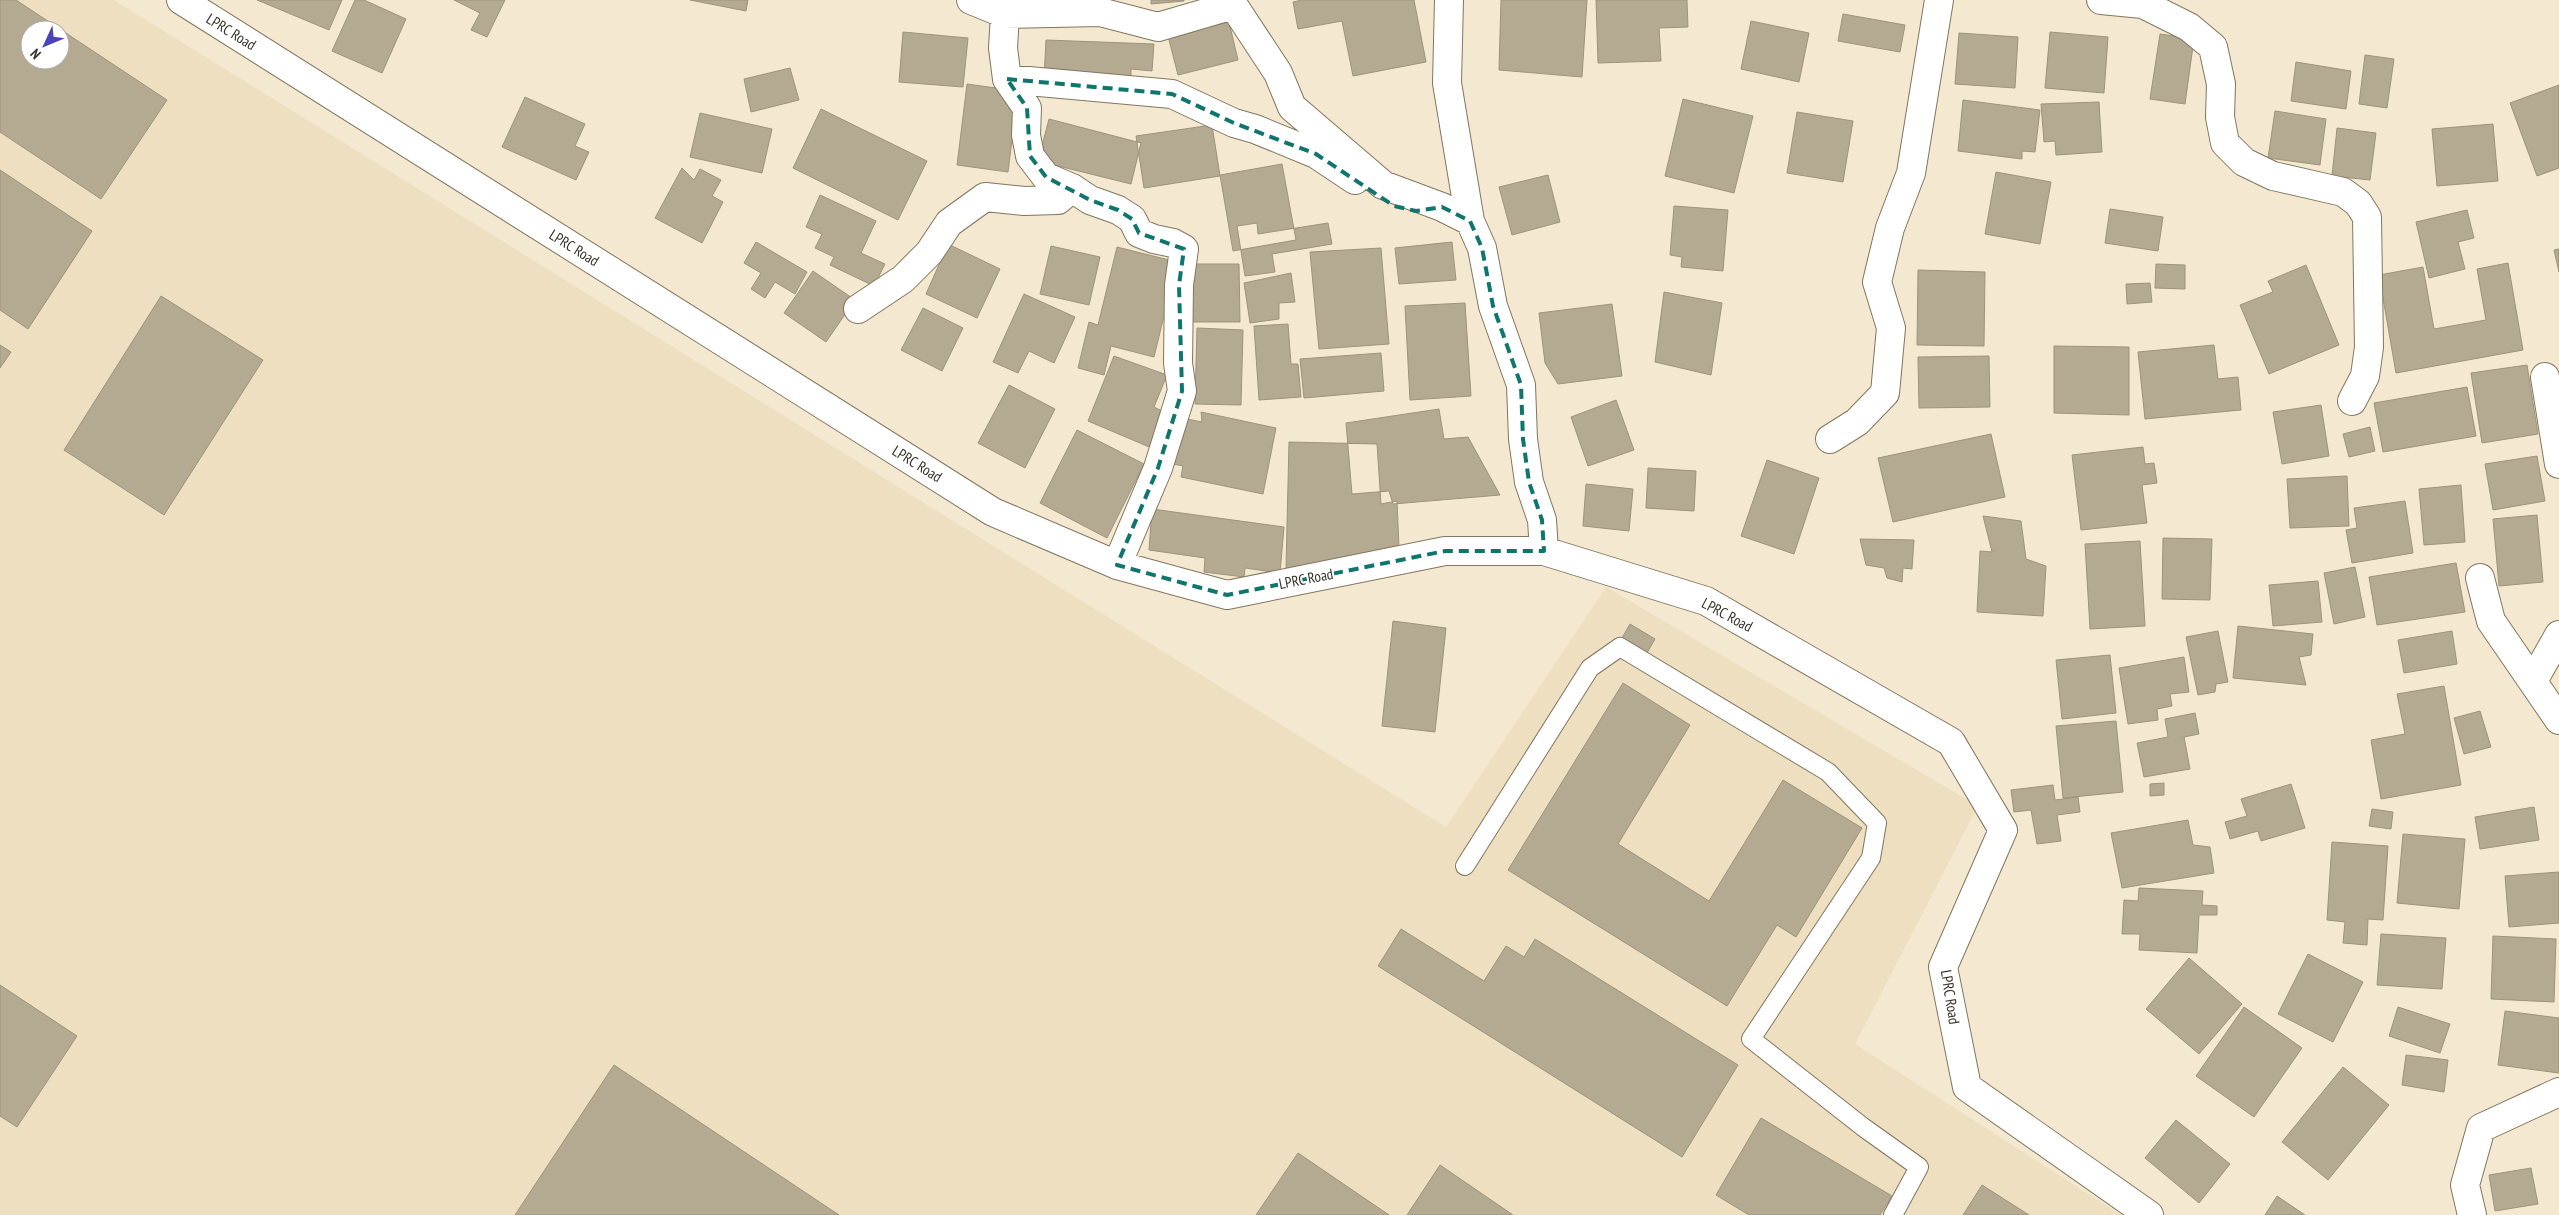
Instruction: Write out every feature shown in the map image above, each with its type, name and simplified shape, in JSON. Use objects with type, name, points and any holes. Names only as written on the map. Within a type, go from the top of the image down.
[{"type":"street","name":"LPRC Road","points":[[181,0],[993,512],[1117,565],[1227,595],[1445,551],[1544,551],[1706,601],[1952,742],[2003,830],[1943,967],[1967,1087],[2149,1215]]},
{"type":"street","points":[[971,0],[1005,14],[1100,12],[1158,27],[1231,3],[1278,73],[1292,107],[1382,185],[1442,207],[1470,221]]},
{"type":"street","points":[[1449,0],[1447,83],[1470,221],[1482,248],[1493,306],[1521,385],[1525,456],[1529,482],[1542,520],[1544,551]]},
{"type":"street","points":[[1830,439],[1857,422],[1885,392],[1891,328],[1877,282],[1890,228],[1911,173],[1939,0]]},
{"type":"street","points":[[2101,0],[2143,4],[2189,27],[2213,47],[2221,84],[2220,117],[2225,144],[2244,162],[2273,176],[2343,192],[2358,203],[2367,217],[2368,347],[2365,376],[2352,401]]},
{"type":"street","points":[[1005,14],[1003,48],[1006,79],[1027,108],[1026,135],[1030,156],[1046,177],[1072,188],[1090,200],[1118,210],[1132,219],[1139,233],[1154,239],[1174,243],[1184,249],[1179,285],[1178,363],[1182,391],[1158,468],[1117,565]]},
{"type":"street","points":[[1006,79],[1172,94],[1234,124],[1255,129],[1316,154],[1394,206],[1416,211],[1442,207]]},
{"type":"street","points":[[858,309],[903,279],[929,253],[949,223],[985,197],[1024,201],[1058,200],[1072,188]]},
{"type":"street","points":[[2545,377],[2559,464]]},
{"type":"street","points":[[2480,578],[2491,620],[2559,720]]},
{"type":"street","points":[[2532,681],[2559,635]]},
{"type":"street","points":[[2472,1215],[2465,1184],[2481,1128],[2559,1092]]},
{"type":"lane","points":[[1465,866],[1590,668],[1620,647],[1698,692],[1828,772],[1877,822],[1871,858],[1751,1039],[1863,1127],[1919,1167],[1893,1215]]},
{"type":"highlighted area","points":[[1007,79],[1172,94],[1234,123],[1316,154],[1394,206],[1416,211],[1442,207],[1470,221],[1482,248],[1493,306],[1521,385],[1523,439],[1529,482],[1542,520],[1544,551],[1445,551],[1227,595],[1117,565],[1158,468],[1182,391],[1179,285],[1184,249],[1139,233],[1132,219],[1118,210],[1090,200],[1046,177],[1030,156],[1027,108]]},
{"type":"shaded area","points":[[0,0],[114,0],[1446,827],[1606,587],[1978,806],[1855,1044],[2121,1215],[0,1215]]},
{"type":"building","points":[[0,0],[16,0],[46,20],[20,20],[20,70],[70,70],[70,36],[167,100],[101,199],[0,132]]},
{"type":"building","points":[[257,0],[342,0],[329,30]]},
{"type":"building","points":[[355,0],[364,0],[406,19],[382,73],[332,51]]},
{"type":"building","points":[[454,0],[505,0],[487,37],[471,30],[480,13]]},
{"type":"building","points":[[690,0],[748,0],[746,11]]},
{"type":"building","points":[[1151,0],[1184,0],[1184,1],[1151,4]]},
{"type":"building","points":[[1302,0],[1414,0],[1426,62],[1353,76],[1342,21],[1298,29],[1293,2]]},
{"type":"building","points":[[1501,0],[1587,0],[1582,77],[1499,70]]},
{"type":"building","points":[[1596,0],[1687,0],[1688,27],[1659,28],[1661,61],[1598,63]]},
{"type":"building","points":[[1843,14],[1905,25],[1900,52],[1838,41]]},
{"type":"building","points":[[1751,21],[1809,33],[1799,82],[1741,69]]},
{"type":"building","points":[[1229,22],[1238,60],[1178,75],[1168,36]]},
{"type":"building","points":[[903,32],[968,38],[963,87],[899,82]]},
{"type":"building","points":[[2050,32],[2108,37],[2104,93],[2045,88]]},
{"type":"building","points":[[1959,33],[2018,37],[2015,88],[1955,84]]},
{"type":"building","points":[[2160,34],[2194,39],[2185,104],[2150,99]]},
{"type":"building","points":[[1046,40],[1154,44],[1152,71],[1131,69],[1131,82],[1044,78]]},
{"type":"building","points":[[2365,55],[2394,59],[2387,108],[2359,104]]},
{"type":"building","points":[[2296,62],[2351,71],[2346,109],[2291,101]]},
{"type":"building","points":[[790,68],[799,100],[751,112],[744,79]]},
{"type":"building","points":[[967,84],[1018,91],[1008,172],[957,165]]},
{"type":"building","points":[[2559,85],[2559,168],[2537,176],[2510,103]]},
{"type":"building","points":[[525,97],[585,124],[575,146],[589,152],[576,180],[502,147]]},
{"type":"building","points":[[1683,99],[1753,116],[1734,193],[1665,176]]},
{"type":"building","points":[[1963,100],[2040,110],[2035,152],[2022,151],[2022,159],[1958,151]]},
{"type":"building","points":[[2099,102],[2102,152],[2056,155],[2055,141],[2044,142],[2041,104]]},
{"type":"building","points":[[821,109],[927,161],[898,220],[793,168]]},
{"type":"building","points":[[2275,111],[2326,119],[2320,165],[2268,158]]},
{"type":"building","points":[[1797,112],[1853,121],[1843,182],[1787,173]]},
{"type":"building","points":[[700,113],[772,129],[762,173],[690,157]]},
{"type":"building","points":[[1049,119],[1141,143],[1131,184],[1038,161]]},
{"type":"building","points":[[2493,124],[2498,181],[2437,186],[2432,129]]},
{"type":"building","points":[[1212,125],[1220,176],[1144,188],[1136,136]]},
{"type":"building","points":[[2337,128],[2376,133],[2370,180],[2332,176]]},
{"type":"building","points":[[1282,164],[1296,240],[1233,251],[1220,175]]},
{"type":"building","points":[[682,168],[694,180],[700,169],[721,180],[712,196],[723,202],[702,243],[655,218]]},
{"type":"building","points":[[0,170],[92,231],[28,329],[0,310]]},
{"type":"building","points":[[1996,172],[2051,182],[2040,244],[1985,234]]},
{"type":"building","points":[[1548,175],[1560,222],[1512,235],[1499,187]]},
{"type":"building","points":[[820,195],[876,221],[861,253],[885,264],[874,286],[830,265],[834,257],[815,248],[822,234],[806,227]]},
{"type":"building","points":[[1674,206],[1728,210],[1723,271],[1681,267],[1682,257],[1670,255]]},
{"type":"building","points":[[2110,209],[2163,217],[2158,251],[2105,243]]},
{"type":"building","points":[[2467,210],[2474,238],[2458,242],[2465,269],[2429,278],[2416,222]]},
{"type":"building","points":[[1257,223],[1258,234],[1328,223],[1332,244],[1272,254],[1275,272],[1245,276],[1237,226]]},
{"type":"building","points":[[756,242],[807,272],[795,294],[775,282],[765,298],[751,289],[761,273],[744,263]]},
{"type":"building","points":[[1452,242],[1456,280],[1399,284],[1395,248]]},
{"type":"building","points":[[948,244],[1000,269],[977,318],[926,294]]},
{"type":"building","points":[[1051,246],[1100,257],[1089,305],[1040,294]]},
{"type":"building","points":[[1117,247],[1177,262],[1154,357],[1111,346],[1104,375],[1078,368],[1089,322],[1098,325]]},
{"type":"building","points":[[1381,248],[1389,344],[1319,349],[1310,252]]},
{"type":"building","points":[[2559,249],[2559,272],[2554,250]]},
{"type":"building","points":[[2508,263],[2523,350],[2396,373],[2379,275],[2423,267],[2434,329],[2486,320],[2477,269]]},
{"type":"building","points":[[1187,264],[1239,264],[1240,322],[1188,322]]},
{"type":"building","points":[[2156,264],[2185,265],[2185,289],[2155,288]]},
{"type":"building","points":[[2306,265],[2339,345],[2269,374],[2240,305],[2273,292],[2268,281]]},
{"type":"building","points":[[1918,270],[1985,272],[1984,346],[1917,345]]},
{"type":"building","points":[[813,271],[855,300],[826,342],[784,313]]},
{"type":"building","points":[[1291,273],[1295,302],[1279,303],[1279,319],[1250,323],[1244,283]]},
{"type":"building","points":[[2150,283],[2152,302],[2127,304],[2126,284]]},
{"type":"building","points":[[1664,292],[1722,303],[1711,375],[1655,362]]},
{"type":"building","points":[[1024,294],[1075,317],[1054,363],[1029,351],[1018,373],[993,362]]},
{"type":"building","points":[[161,296],[263,360],[164,515],[64,450]]},
{"type":"building","points":[[1465,303],[1471,396],[1410,400],[1405,306]]},
{"type":"building","points":[[1612,304],[1622,376],[1558,384],[1545,363],[1539,313]]},
{"type":"building","points":[[923,308],[963,328],[942,371],[901,350]]},
{"type":"building","points":[[1288,324],[1291,364],[1298,364],[1301,397],[1259,400],[1254,326]]},
{"type":"building","points":[[1197,328],[1243,330],[1241,405],[1195,404]]},
{"type":"building","points":[[0,345],[11,352],[0,368]]},
{"type":"building","points":[[2214,345],[2218,379],[2238,377],[2241,410],[2145,419],[2138,352]]},
{"type":"building","points":[[2054,346],[2129,347],[2129,415],[2054,413]]},
{"type":"building","points":[[1381,353],[1384,391],[1304,398],[1300,359]]},
{"type":"building","points":[[1114,356],[1167,375],[1154,407],[1166,413],[1154,449],[1088,421]]},
{"type":"building","points":[[1989,356],[1990,407],[1919,408],[1918,357]]},
{"type":"building","points":[[2527,365],[2538,434],[2482,443],[2471,373]]},
{"type":"building","points":[[1009,385],[1055,409],[1025,468],[978,443]]},
{"type":"building","points":[[2467,387],[2476,436],[2383,452],[2374,403]]},
{"type":"building","points":[[1616,400],[1634,450],[1588,466],[1571,417]]},
{"type":"building","points":[[2321,405],[2329,456],[2282,464],[2273,412]]},
{"type":"building","points":[[1439,409],[1444,439],[1468,437],[1500,495],[1393,504],[1389,491],[1352,494],[1346,423]]},
{"type":"building","points":[[1201,412],[1276,428],[1263,494],[1181,477],[1183,466],[1173,464],[1182,418],[1202,422]]},
{"type":"building","points":[[2370,427],[2375,451],[2349,457],[2343,434]]},
{"type":"building","points":[[1077,430],[1144,464],[1107,538],[1040,503]]},
{"type":"building","points":[[1991,434],[2005,497],[1893,522],[1878,458]]},
{"type":"building","points":[[1289,442],[1377,444],[1381,504],[1397,501],[1400,571],[1286,568]]},
{"type":"building","points":[[2143,447],[2145,464],[2154,463],[2157,483],[2142,485],[2147,523],[2081,530],[2072,455]]},
{"type":"building","points":[[2537,456],[2545,501],[2493,510],[2485,464]]},
{"type":"building","points":[[1767,460],[1819,478],[1794,554],[1741,536]]},
{"type":"building","points":[[1648,468],[1696,471],[1694,511],[1646,508]]},
{"type":"building","points":[[2347,476],[2349,526],[2290,528],[2287,479]]},
{"type":"building","points":[[1586,484],[1633,489],[1629,531],[1583,526]]},
{"type":"building","points":[[2461,485],[2465,542],[2424,545],[2419,489]]},
{"type":"building","points":[[2405,501],[2413,553],[2352,563],[2346,530],[2357,528],[2354,508]]},
{"type":"building","points":[[1152,509],[1284,527],[1280,573],[1245,568],[1244,577],[1204,572],[1205,558],[1149,550]]},
{"type":"building","points":[[2537,515],[2543,582],[2499,586],[2493,519]]},
{"type":"building","points":[[1983,516],[2021,521],[2026,559],[2046,566],[2043,616],[1977,612],[1980,551],[1992,552]]},
{"type":"building","points":[[2163,538],[2212,539],[2210,600],[2162,599]]},
{"type":"building","points":[[1860,539],[1914,540],[1912,569],[1903,568],[1902,582],[1887,578],[1884,568],[1866,565]]},
{"type":"building","points":[[2140,541],[2145,626],[2090,629],[2085,544]]},
{"type":"building","points":[[2456,563],[2465,612],[2377,625],[2369,577]]},
{"type":"building","points":[[2355,567],[2365,617],[2334,624],[2324,573]]},
{"type":"building","points":[[2318,581],[2322,622],[2273,626],[2269,585]]},
{"type":"building","points":[[1393,621],[1446,628],[1435,732],[1382,726]]},
{"type":"building","points":[[1630,624],[1655,639],[1644,658],[1619,643]]},
{"type":"building","points":[[2238,626],[2313,634],[2311,655],[2299,657],[2306,685],[2233,678]]},
{"type":"building","points":[[2218,631],[2228,682],[2216,684],[2215,692],[2198,695],[2186,637]]},
{"type":"building","points":[[2452,631],[2457,664],[2404,673],[2398,640]]},
{"type":"building","points":[[2110,655],[2116,713],[2062,719],[2056,660]]},
{"type":"building","points":[[2184,657],[2189,692],[2170,694],[2172,706],[2157,709],[2158,720],[2128,724],[2119,668]]},
{"type":"building","points":[[1623,683],[1690,725],[1618,844],[1709,901],[1783,780],[1862,828],[1796,937],[1777,925],[1727,1006],[1508,870]]},
{"type":"building","points":[[2444,686],[2461,785],[2381,799],[2371,740],[2405,734],[2397,694]]},
{"type":"building","points":[[2480,711],[2491,747],[2464,754],[2454,718]]},
{"type":"building","points":[[2195,713],[2199,734],[2184,737],[2190,769],[2144,777],[2137,743],[2168,737],[2165,719]]},
{"type":"building","points":[[2116,721],[2123,792],[2063,798],[2056,726]]},
{"type":"building","points":[[2164,783],[2164,795],[2150,796],[2150,784]]},
{"type":"building","points":[[2291,784],[2305,828],[2261,841],[2258,831],[2230,839],[2225,822],[2247,816],[2241,799]]},
{"type":"building","points":[[2053,785],[2055,800],[2078,797],[2080,812],[2057,815],[2061,841],[2037,844],[2031,810],[2014,812],[2011,790]]},
{"type":"building","points":[[2534,807],[2539,840],[2480,849],[2475,817]]},
{"type":"building","points":[[2372,809],[2393,812],[2391,829],[2369,826]]},
{"type":"building","points":[[2188,820],[2193,845],[2210,847],[2214,873],[2122,888],[2111,833]]},
{"type":"building","points":[[2403,834],[2465,839],[2459,909],[2397,903]]},
{"type":"building","points":[[2332,842],[2388,846],[2383,920],[2368,919],[2367,945],[2343,943],[2345,922],[2327,920]]},
{"type":"building","points":[[2559,872],[2559,923],[2509,927],[2505,876]]},
{"type":"building","points":[[2139,888],[2203,891],[2202,905],[2217,906],[2217,915],[2199,915],[2197,953],[2139,950],[2140,934],[2122,934],[2124,900],[2138,901]]},
{"type":"building","points":[[1401,929],[1484,981],[1506,946],[1524,957],[1535,939],[1738,1065],[1682,1157],[1378,966]]},
{"type":"building","points":[[2381,934],[2446,938],[2442,989],[2377,985]]},
{"type":"building","points":[[2493,936],[2556,939],[2554,1002],[2491,999]]},
{"type":"building","points":[[2308,954],[2363,982],[2333,1042],[2278,1014]]},
{"type":"building","points":[[2189,958],[2242,1004],[2199,1054],[2146,1009]]},
{"type":"building","points":[[0,985],[77,1036],[17,1127],[0,1116]]},
{"type":"building","points":[[2244,1007],[2302,1048],[2254,1117],[2196,1076]]},
{"type":"building","points":[[2398,1007],[2450,1024],[2440,1053],[2389,1036]]},
{"type":"building","points":[[2505,1011],[2559,1018],[2559,1073],[2498,1065]]},
{"type":"building","points":[[2406,1055],[2448,1060],[2444,1092],[2402,1085]]},
{"type":"building","points":[[614,1065],[839,1215],[515,1215]]},
{"type":"building","points":[[2343,1067],[2389,1105],[2328,1180],[2282,1142]]},
{"type":"building","points":[[1761,1118],[1892,1196],[1880,1215],[1749,1215],[1716,1195]]},
{"type":"building","points":[[2176,1120],[2230,1164],[2199,1203],[2145,1158]]},
{"type":"building","points":[[1298,1153],[1389,1215],[1256,1215]]},
{"type":"building","points":[[1440,1165],[1513,1215],[1407,1215]]},
{"type":"building","points":[[2531,1168],[2538,1204],[2495,1211],[2489,1175]]},
{"type":"building","points":[[1982,1185],[2029,1215],[1963,1215]]},
{"type":"building","points":[[2277,1196],[2305,1215],[2265,1215]]}]
